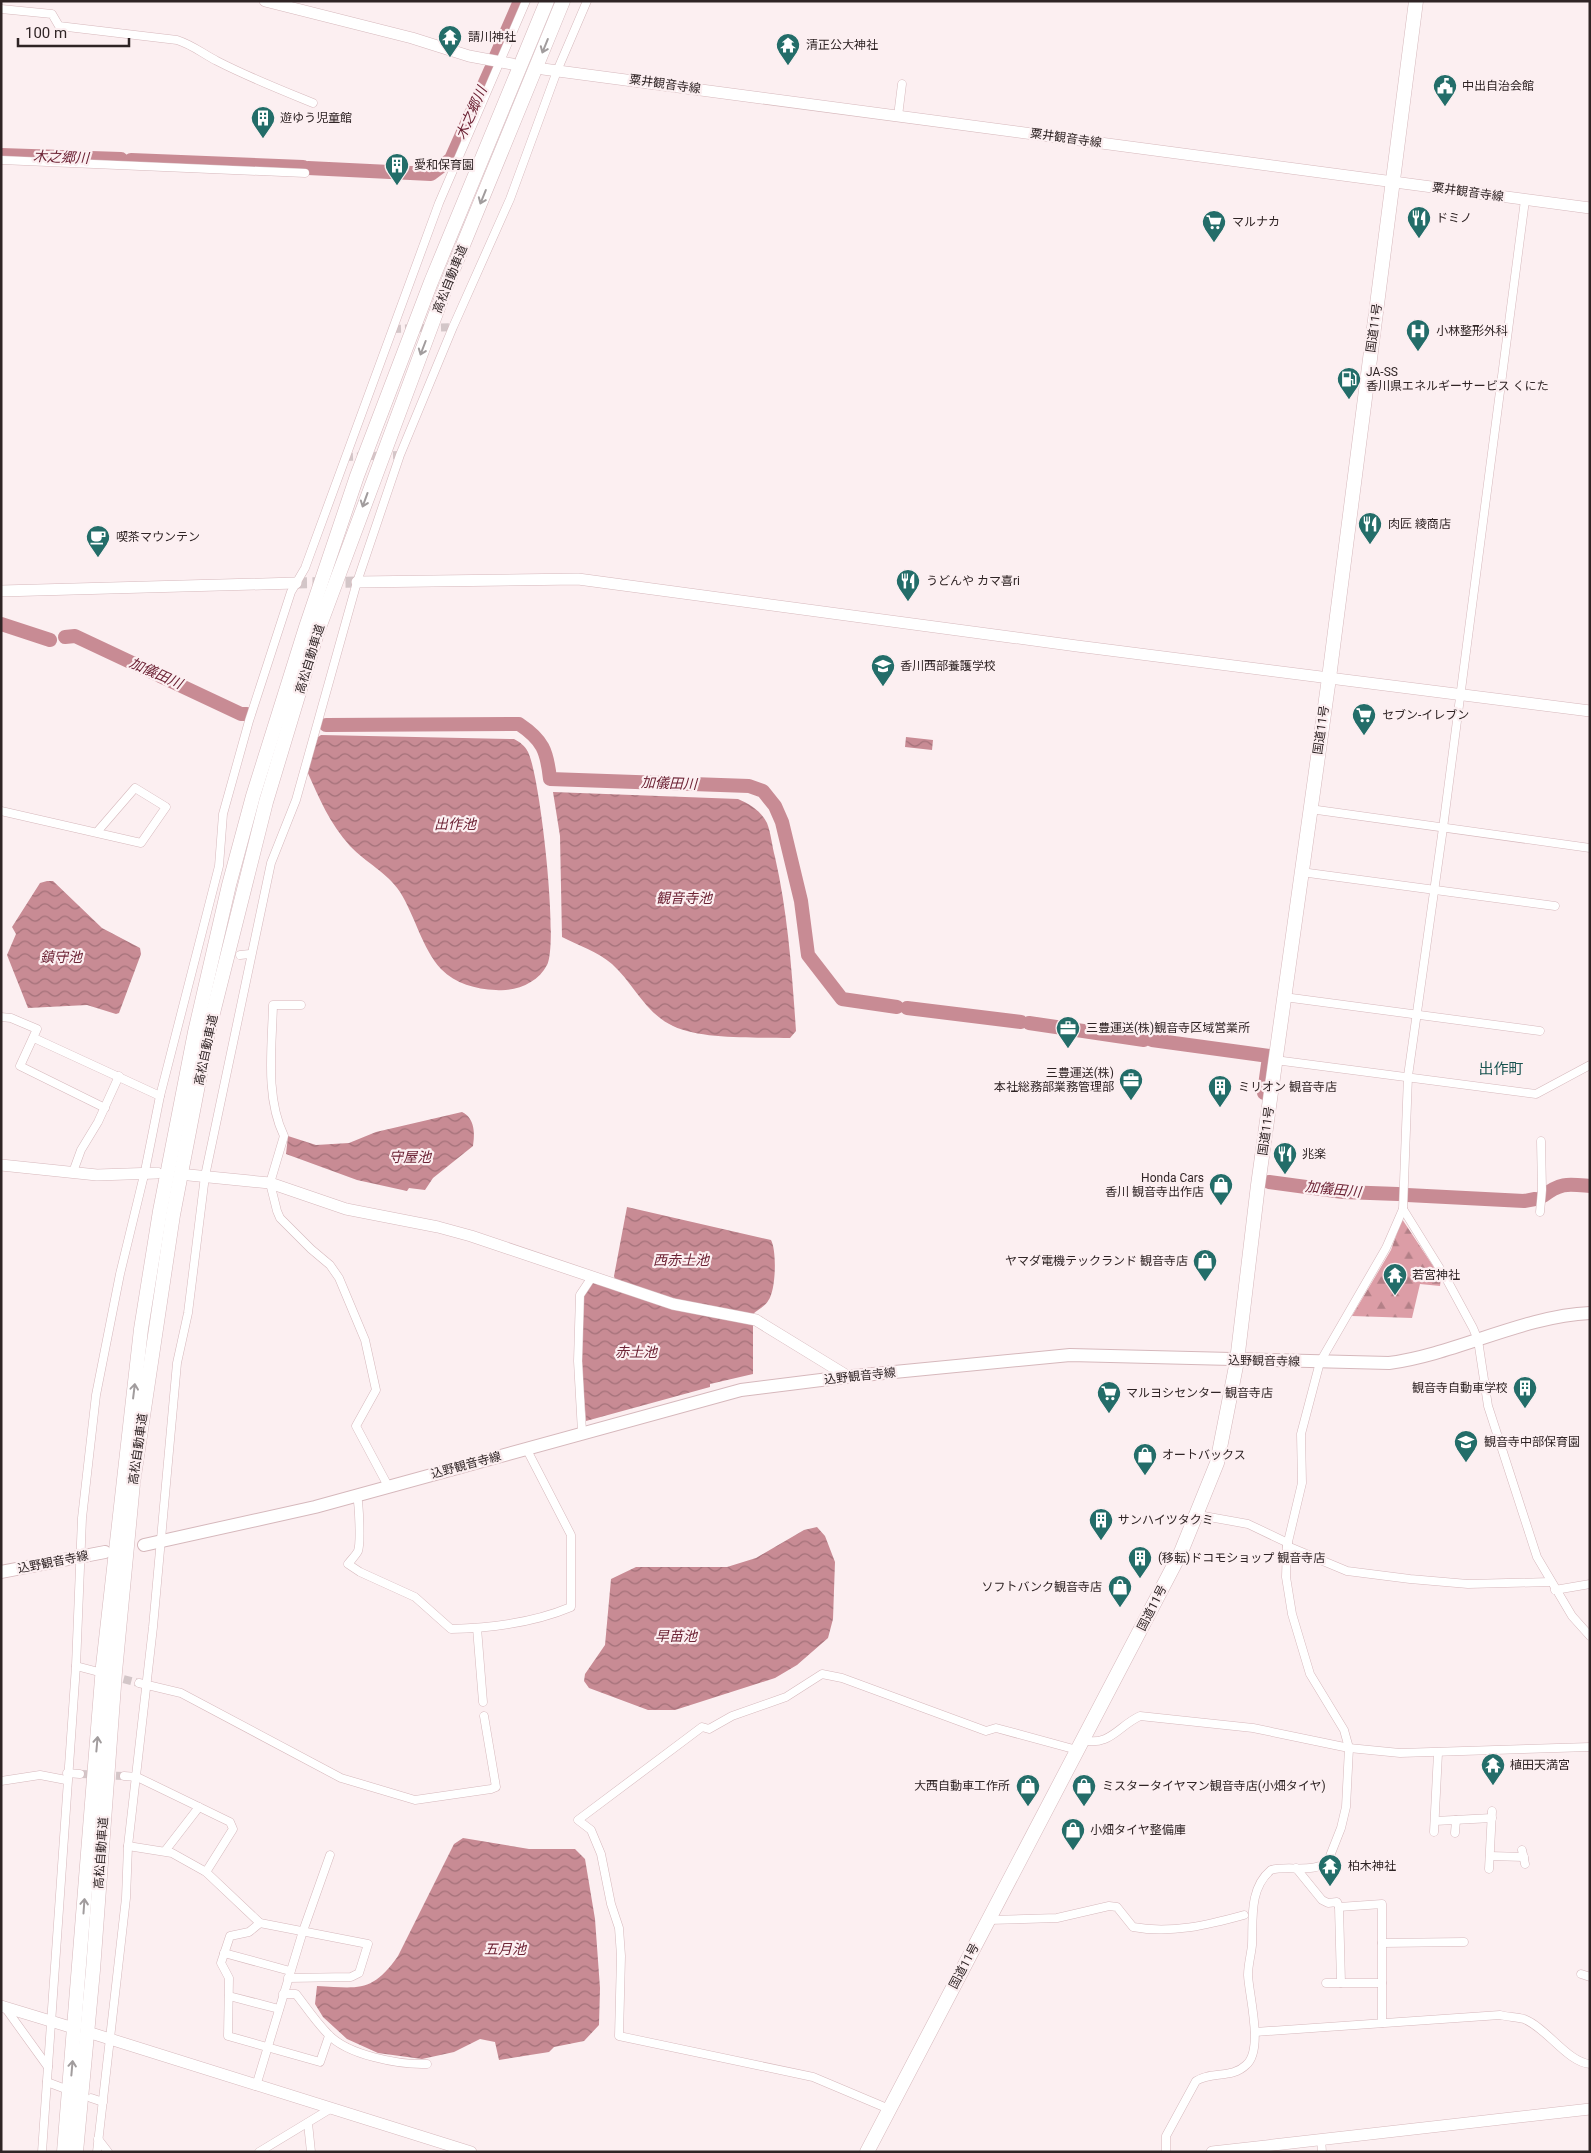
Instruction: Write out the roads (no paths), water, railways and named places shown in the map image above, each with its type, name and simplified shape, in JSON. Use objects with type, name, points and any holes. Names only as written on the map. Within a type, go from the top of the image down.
[{"type":"highway","name":"高松自動車道","points":[[64,2152],[103,1666],[141,1329],[160,1211],[194,1032],[229,885],[254,796],[306,627],[357,476],[431,282],[547,1]]},
{"type":"highway","name":"高松自動車道","points":[[76,2152],[114,1672],[133,1483],[173,1214],[208,1033],[266,802],[317,633],[445,289],[564,1]]},
{"type":"highway","name":"国道11号","points":[[866,2152],[1141,1630],[1198,1515],[1222,1445],[1237,1361],[1284,997],[1329,678],[1358,438],[1394,182],[1416,1]]},
{"type":"main road","name":"込野観音寺線","points":[[144,1545],[274,1518],[582,1432],[741,1390],[1070,1355],[1370,1364],[1407,1361],[1552,1319],[1590,1313]]},
{"type":"main road","name":"込野観音寺線","points":[[1,1572],[105,1552]]},
{"type":"street","points":[[265,1],[498,62],[512,64]]},
{"type":"street","points":[[42,2152],[76,1666],[82,1518],[96,1395],[120,1274],[151,1172],[160,1096],[198,955],[219,866],[223,814],[263,676],[291,592],[306,568],[439,203],[498,62],[526,1]]},
{"type":"street","points":[[97,2152],[126,1898],[128,1846],[136,1776],[143,1684],[160,1542],[177,1363],[188,1313],[205,1176],[250,954],[271,862],[296,800],[357,582],[400,455],[453,327],[510,199],[557,71],[587,1]]},
{"type":"street","points":[[1,9],[52,14],[59,26],[176,40],[195,46],[215,60],[313,104]]},
{"type":"street","name":"粟井観音寺線","points":[[543,69],[1590,208]]},
{"type":"street","points":[[898,116],[902,84]]},
{"type":"street","points":[[1,160],[305,173]]},
{"type":"street","points":[[1166,2152],[1166,2136],[1196,2081],[1204,2077],[1235,2072],[1248,2064],[1251,2058],[1255,2032],[1248,1974],[1256,1891],[1271,1870],[1325,1864],[1331,1857],[1346,1807],[1349,1748],[1344,1730],[1310,1674],[1289,1595],[1286,1576],[1288,1544],[1302,1483],[1300,1434],[1320,1362],[1386,1248],[1403,1209],[1408,1076],[1443,828],[1525,200]]},
{"type":"street","points":[[357,582],[578,579],[1590,712]]},
{"type":"street","points":[[1,591],[296,584]]},
{"type":"street","points":[[1,811],[141,843],[166,807],[135,788],[97,832]]},
{"type":"street","points":[[1310,808],[1590,848]]},
{"type":"street","points":[[1301,872],[1555,906]]},
{"type":"street","points":[[240,955],[250,954]]},
{"type":"street","points":[[1284,997],[1540,1031]]},
{"type":"street","points":[[301,1005],[273,1005],[271,1073],[276,1119],[284,1136],[270,1183],[280,1218],[311,1249],[330,1264],[339,1278],[359,1322],[376,1390],[356,1426],[388,1486]]},
{"type":"street","points":[[1,1017],[37,1029],[20,1066],[105,1108]]},
{"type":"street","points":[[34,1038],[160,1096]]},
{"type":"street","points":[[1276,1060],[1536,1094],[1590,1065]]},
{"type":"street","points":[[73,1172],[81,1150],[105,1108],[119,1076]]},
{"type":"street","points":[[1540,1212],[1542,1190],[1541,1141]]},
{"type":"street","points":[[1,1165],[97,1175],[151,1172]]},
{"type":"street","points":[[189,1175],[270,1183],[346,1209],[438,1227],[471,1236],[673,1304],[756,1320],[850,1377]]},
{"type":"street","points":[[1403,1209],[1463,1308],[1478,1340],[1488,1406],[1537,1557],[1550,1582],[1572,1616],[1590,1636]]},
{"type":"street","points":[[582,1432],[578,1360],[580,1295],[592,1277]]},
{"type":"street","points":[[357,1495],[361,1516],[358,1524],[358,1550],[348,1564],[360,1572],[415,1597],[451,1629],[477,1628],[532,1621],[571,1607],[570,1535],[526,1448]]},
{"type":"street","points":[[1198,1515],[1248,1524],[1347,1571],[1468,1584],[1550,1582]]},
{"type":"street","points":[[1556,1590],[1590,1584]]},
{"type":"street","points":[[477,1628],[483,1702]]},
{"type":"street","points":[[76,1666],[95,1671]]},
{"type":"street","points":[[889,2109],[813,2077],[619,2036],[622,1956],[619,1928],[611,1904],[601,1854],[591,1830],[578,1820],[702,1727],[709,1729],[732,1716],[786,1697],[822,1674],[842,1678],[986,1731],[996,1728],[1080,1745],[1103,1742],[1140,1716],[1253,1728],[1349,1748],[1400,1753],[1590,1747]]},
{"type":"street","points":[[143,1684],[181,1693],[340,1778],[415,1800],[496,1787],[484,1716]]},
{"type":"street","points":[[1434,1832],[1438,1753]]},
{"type":"street","points":[[1,1781],[40,1775],[67,1776],[80,1774]]},
{"type":"street","points":[[124,1776],[136,1776],[230,1822],[233,1829],[206,1872]]},
{"type":"street","points":[[165,1851],[199,1807]]},
{"type":"street","points":[[1435,1821],[1492,1815],[1489,1869]]},
{"type":"street","points":[[1455,1833],[1456,1820]]},
{"type":"street","points":[[128,1846],[172,1853],[206,1872],[260,1923],[368,1944],[359,1973],[351,1977],[289,1974],[224,1953]]},
{"type":"street","points":[[256,2086],[289,1974],[330,1855]]},
{"type":"street","points":[[1490,1856],[1524,1857]]},
{"type":"street","points":[[1296,1868],[1322,1900],[1328,1903],[1338,1902],[1340,1907],[1341,1983]]},
{"type":"street","points":[[1340,1907],[1382,1904],[1382,2023]]},
{"type":"street","points":[[988,1920],[1057,1918],[1109,1906],[1117,1907],[1133,1927],[1162,1929],[1206,1925],[1244,1915]]},
{"type":"street","points":[[260,1923],[249,1932],[230,1936],[221,1963],[229,1978],[228,2036],[320,2062],[329,2036]]},
{"type":"street","points":[[1382,1943],[1464,1942]]},
{"type":"street","points":[[1581,1974],[1590,1977]]},
{"type":"street","points":[[1326,1983],[1382,1983]]},
{"type":"street","points":[[283,1994],[296,1994],[329,2036],[354,2050],[379,2059],[410,2065],[427,2064]]},
{"type":"street","points":[[229,1996],[279,2009]]},
{"type":"street","points":[[2,2005],[67,2026]]},
{"type":"street","points":[[2,2005],[48,2067]]},
{"type":"street","points":[[1255,2032],[1500,2016],[1521,2018],[1551,2037],[1577,2060],[1590,2064]]},
{"type":"street","points":[[94,2034],[471,2152]]},
{"type":"street","points":[[47,2082],[63,2088]]},
{"type":"street","points":[[91,2098],[103,2102]]},
{"type":"street","points":[[259,2152],[330,2109]]},
{"type":"street","points":[[1212,2152],[1590,2109]]},
{"type":"street","points":[[308,2123],[311,2152]]},
{"type":"street","points":[[98,2139],[108,2152]]},
{"type":"street","points":[[1321,2139],[1322,2152]]},
{"type":"water","name":"出作池","points":[[321,735],[514,739],[524,746],[533,767],[538,792],[551,926],[547,965],[538,977],[518,988],[488,989],[473,987],[459,982],[441,969],[434,961],[400,892],[383,873],[363,858],[343,838],[316,791],[307,771],[318,737]]},
{"type":"water","points":[[906,737],[933,740],[932,750],[905,747]]},
{"type":"water","name":"観音寺池","points":[[553,792],[738,799],[758,811],[765,819],[770,831],[786,922],[796,1031],[790,1038],[714,1036],[699,1034],[673,1026],[647,1006],[612,964],[594,952],[562,937],[560,836]]},
{"type":"water","name":"鎮守池","points":[[53,881],[102,928],[140,948],[141,954],[119,1013],[116,1014],[87,1005],[28,1008],[7,955],[16,934],[12,927],[40,883]]},
{"type":"water","name":"守屋池","points":[[462,1112],[472,1122],[474,1132],[473,1146],[433,1178],[425,1190],[409,1188],[407,1191],[357,1180],[286,1154],[288,1136],[316,1145],[349,1143],[376,1132]]},
{"type":"water","name":"西赤土池","points":[[627,1207],[771,1240],[775,1271],[773,1289],[768,1301],[753,1314],[669,1298],[615,1280],[614,1276]]},
{"type":"water","name":"赤土池","points":[[593,1282],[753,1324],[753,1374],[710,1384],[710,1387],[586,1421],[581,1363],[583,1296]]},
{"type":"water","name":"早苗池","points":[[817,1527],[825,1536],[835,1562],[833,1619],[828,1638],[797,1665],[775,1678],[675,1710],[648,1710],[589,1688],[584,1681],[585,1674],[605,1645],[611,1579],[636,1567],[727,1567],[756,1558],[804,1530]]},
{"type":"water","name":"五月池","points":[[463,1838],[529,1849],[575,1849],[585,1859],[595,1919],[600,1988],[599,2025],[584,2041],[554,2047],[549,2052],[499,2060],[495,2042],[480,2039],[454,2052],[422,2059],[378,2053],[347,2039],[323,2017],[315,2004],[317,1986],[364,1986],[380,1977],[389,1968],[398,1956],[454,1844]]},
{"type":"waterway","name":"木之郷川","points":[[496,56],[520,1]]},
{"type":"waterway","name":"木之郷川","points":[[308,168],[431,174],[451,159],[491,69]]},
{"type":"waterway","name":"木之郷川","points":[[1,155],[121,159]]},
{"type":"waterway","name":"木之郷川","points":[[131,160],[303,167]]},
{"type":"waterway","name":"加儀田川","points":[[1,624],[50,640]]},
{"type":"waterway","name":"加儀田川","points":[[65,637],[75,636],[241,714],[247,714]]},
{"type":"waterway","name":"加儀田川","points":[[326,725],[519,724],[539,741],[545,754],[550,779],[749,786],[763,791],[775,806],[782,822],[801,901],[808,955],[842,999],[897,1007]]},
{"type":"waterway","name":"加儀田川","points":[[907,1008],[1021,1022]]},
{"type":"waterway","name":"加儀田川","points":[[1029,1023],[1144,1040]]},
{"type":"waterway","name":"加儀田川","points":[[1152,1040],[1269,1056]]},
{"type":"waterway","name":"加儀田川","points":[[1264,1093],[1268,1064]]},
{"type":"waterway","name":"加儀田川","points":[[1269,1182],[1343,1192],[1398,1194]]},
{"type":"waterway","name":"加儀田川","points":[[1543,1196],[1560,1186],[1590,1186]]},
{"type":"waterway","name":"加儀田川","points":[[1407,1195],[1524,1201],[1535,1199]]},
{"type":"tunnel","points":[[393,329],[453,327]]},
{"type":"tunnel","points":[[345,457],[400,455]]},
{"type":"tunnel","points":[[296,583],[357,582]]},
{"type":"tunnel","points":[[112,1676],[139,1683]]},
{"type":"tunnel","points":[[80,1774],[124,1776]]},
{"type":"place","name":"請川神社","points":[[450,58]]},
{"type":"place","name":"清正公大神社","points":[[788,66]]},
{"type":"place","name":"中出自治会館","points":[[1445,107]]},
{"type":"place","name":"遊ゆう児童館","points":[[263,139]]},
{"type":"place","name":"愛和保育園","points":[[397,186]]},
{"type":"place","name":"ドミノ","points":[[1419,239]]},
{"type":"place","name":"マルナカ","points":[[1214,243]]},
{"type":"place","name":"小林整形外科","points":[[1418,352]]},
{"type":"place","name":"JA-SS 香川県エネルギーサービス くにた","points":[[1349,400]]},
{"type":"place","name":"肉匠 綾商店","points":[[1370,545]]},
{"type":"place","name":"喫茶マウンテン","points":[[98,558]]},
{"type":"place","name":"うどんや カマ喜ri","points":[[908,602]]},
{"type":"place","name":"香川西部養護学校","points":[[883,687]]},
{"type":"place","name":"セブン-イレブン","points":[[1364,736]]},
{"type":"place","name":"三豊運送(株)観音寺区域営業所","points":[[1068,1049]]},
{"type":"place","name":"三豊運送(株) 本社総務部業務管理部","points":[[1131,1101]]},
{"type":"place","name":"ミリオン 観音寺店","points":[[1220,1108]]},
{"type":"place","name":"兆楽","points":[[1285,1175]]},
{"type":"place","name":"Honda Cars 香川 観音寺出作店","points":[[1221,1206]]},
{"type":"place","name":"ヤマダ電機テックランド 観音寺店","points":[[1205,1282]]},
{"type":"place","name":"若宮神社","points":[[1395,1296]]},
{"type":"place","name":"観音寺自動車学校","points":[[1525,1409]]},
{"type":"place","name":"マルヨシセンター 観音寺店","points":[[1109,1414]]},
{"type":"place","name":"観音寺中部保育園","points":[[1466,1463]]},
{"type":"place","name":"オートバックス","points":[[1145,1476]]},
{"type":"place","name":"サンハイツタクミ","points":[[1101,1541]]},
{"type":"place","name":"(移転)ドコモショップ 観音寺店","points":[[1140,1579]]},
{"type":"place","name":"ソフトバンク観音寺店","points":[[1120,1608]]},
{"type":"place","name":"植田天満宮","points":[[1493,1786]]},
{"type":"place","name":"大西自動車工作所","points":[[1028,1807]]},
{"type":"place","name":"ミスタータイヤマン観音寺店(小畑タイヤ)","points":[[1084,1807]]},
{"type":"place","name":"小畑タイヤ整備庫","points":[[1073,1851]]},
{"type":"place","name":"柏木神社","points":[[1330,1887]]},
{"type":"district","name":"出作町","points":[[1501,1069]]}]
